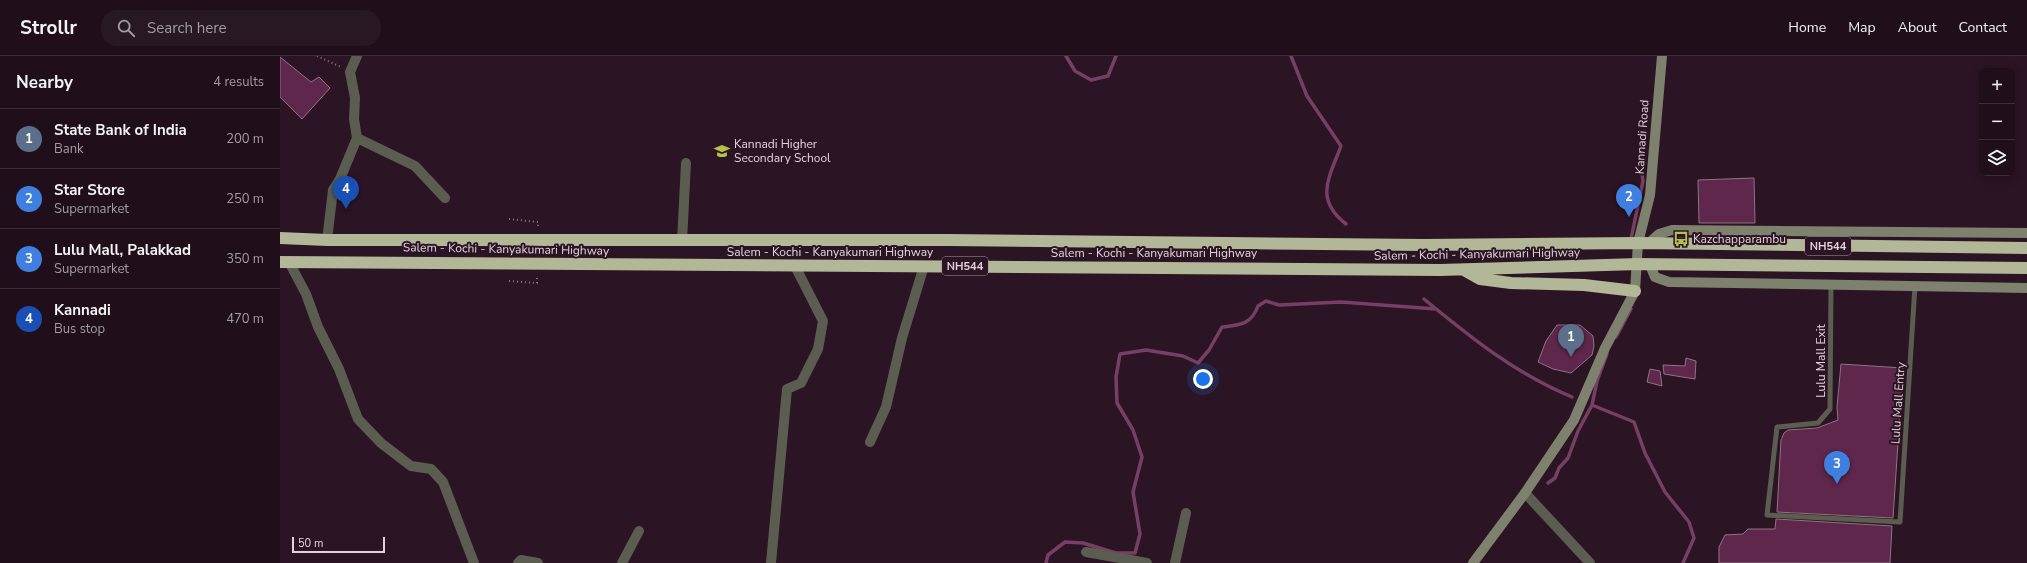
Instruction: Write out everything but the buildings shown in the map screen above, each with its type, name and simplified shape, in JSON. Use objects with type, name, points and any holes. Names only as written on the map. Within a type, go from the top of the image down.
[{"type":"highway","name":"Salem - Kochi - Kanyakumari Highway","points":[[280,238],[327,240],[948,240],[1416,245],[1644,243],[2027,248]]},
{"type":"highway","name":"Salem - Kochi - Kanyakumari Highway","points":[[284,262],[1462,270],[1644,265],[2027,268]]},
{"type":"highway","points":[[1462,270],[1480,279],[1511,283],[1584,285],[1635,291]]},
{"type":"street","points":[[327,240],[333,190],[340,179],[357,138],[354,119],[355,98],[350,72],[357,56]]},
{"type":"street","name":"Kannadi Road","points":[[1635,291],[1644,265],[1644,243],[1650,195],[1662,56]]},
{"type":"street","points":[[357,138],[415,166],[445,198]]},
{"type":"street","points":[[682,241],[686,163]]},
{"type":"street","points":[[1644,243],[1659,234],[1672,230],[2027,233]]},
{"type":"street","points":[[284,262],[306,294],[318,327],[339,369],[358,419],[387,448],[411,466],[431,469],[443,482],[474,563]]},
{"type":"street","points":[[1644,265],[1655,276],[1669,282],[2027,288]]},
{"type":"street","points":[[771,563],[787,389],[802,383],[818,349],[823,321],[796,266]]},
{"type":"street","points":[[870,442],[886,407],[902,338],[924,266]]},
{"type":"street","points":[[1473,563],[1525,492],[1574,420],[1605,348],[1635,291]]},
{"type":"street","points":[[1525,492],[1590,563]]},
{"type":"street","points":[[1175,563],[1186,513]]},
{"type":"street","points":[[622,563],[639,531]]},
{"type":"street","points":[[1086,552],[1147,563]]},
{"type":"street","points":[[518,563],[521,560],[538,563]]},
{"type":"lane","name":"Lulu Mall Exit","points":[[1831,284],[1830,409],[1818,423],[1777,426],[1767,515],[1900,522]]},
{"type":"lane","name":"Lulu Mall Entry","points":[[1900,522],[1915,286]]},
{"type":"path","points":[[317,56],[350,72]]},
{"type":"path","points":[[509,219],[538,222]]},
{"type":"path","points":[[509,281],[536,283]]},
{"type":"waterway","points":[[1066,56],[1075,71],[1091,80],[1108,76],[1116,56]]},
{"type":"waterway","points":[[1291,56],[1307,96],[1341,146],[1329,178],[1327,197],[1330,206],[1336,215],[1346,224]]},
{"type":"waterway","points":[[1631,239],[1643,181],[1642,174]]},
{"type":"waterway","points":[[1424,299],[1494,354],[1551,388],[1572,397]]},
{"type":"waterway","points":[[1046,563],[1048,555],[1065,542],[1083,543],[1116,553],[1135,553],[1140,534],[1133,492],[1142,457],[1133,430],[1117,403],[1116,377],[1120,354],[1146,350],[1183,356],[1198,363],[1209,350],[1222,327],[1244,323],[1252,317],[1258,306],[1266,301],[1279,305],[1341,302],[1436,309]]},
{"type":"waterway","points":[[1616,337],[1631,309]]},
{"type":"waterway","points":[[1548,483],[1555,478],[1559,468],[1568,458],[1578,431],[1592,405],[1597,381],[1607,354]]},
{"type":"waterway","points":[[1592,405],[1634,422],[1645,453],[1665,492],[1689,522],[1694,538],[1683,563]]},
{"type":"place","name":"Kannadi Higher Secondary School","points":[[722,151]]},
{"type":"place","name":"Kannadi","points":[[346,209]]},
{"type":"place","name":"Star Store","points":[[1629,217]]},
{"type":"place","name":"Kazchapparambu","points":[[1681,239]]},
{"type":"place","name":"State Bank of India","points":[[1571,357]]},
{"type":"place","name":"Lulu Mall, Palakkad","points":[[1837,484]]}]
